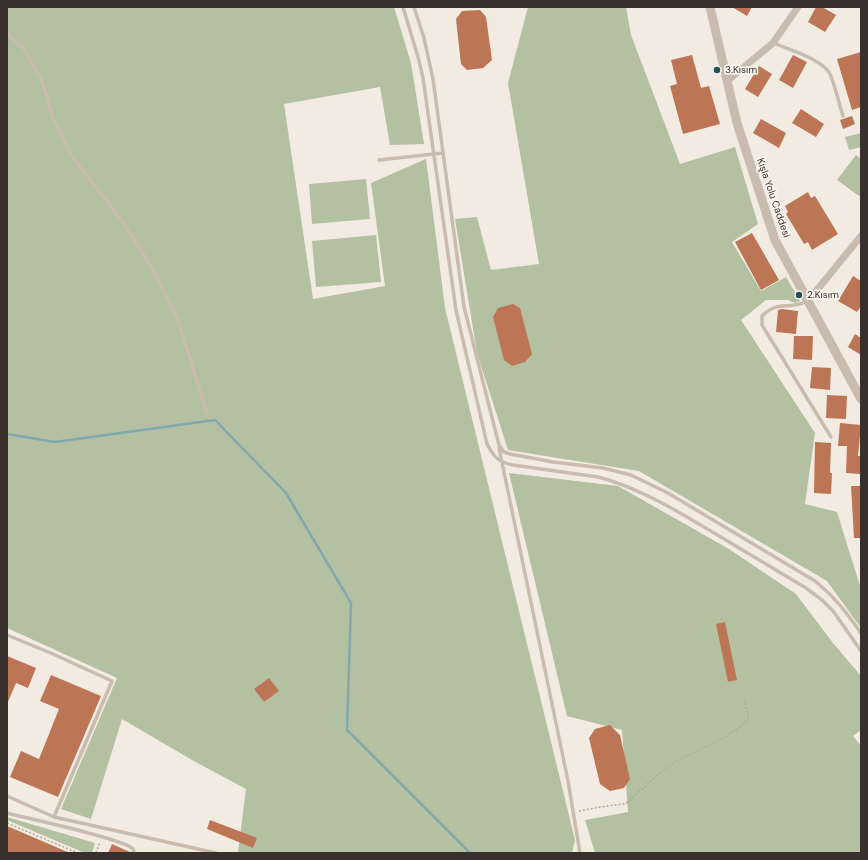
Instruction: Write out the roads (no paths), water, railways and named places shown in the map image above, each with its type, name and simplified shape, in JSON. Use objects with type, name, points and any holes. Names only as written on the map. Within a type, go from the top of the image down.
[{"type":"street","name":"Kışla Yolu Caddesi","points":[[710,7],[737,123],[775,240],[861,399]]},
{"type":"street","points":[[727,81],[772,43],[798,7]]},
{"type":"street","points":[[808,301],[861,236]]},
{"type":"lane","points":[[403,7],[418,57],[426,97],[456,310],[487,444],[492,454],[502,463],[512,466],[598,477],[624,485],[674,509],[806,588],[822,600],[829,607],[861,651]]},
{"type":"lane","points":[[414,7],[429,59],[464,307],[499,445],[541,646],[580,853]]},
{"type":"lane","points":[[7,33],[10,34],[24,49],[42,81],[53,118],[72,155],[122,221],[151,266],[177,317],[207,413]]},
{"type":"lane","points":[[772,43],[812,59],[830,74],[843,116]]},
{"type":"lane","points":[[379,160],[443,153]]},
{"type":"lane","points":[[808,301],[802,304],[774,307],[768,310],[762,316],[762,325],[831,437]]},
{"type":"lane","points":[[499,445],[504,452],[510,454],[553,462],[603,468],[631,475],[668,493],[815,581],[830,593],[860,631],[850,636]]},
{"type":"lane","points":[[829,607],[836,600]]},
{"type":"lane","points":[[7,635],[112,681],[54,817]]},
{"type":"lane","points":[[7,796],[54,817],[216,853]]},
{"type":"lane","points":[[7,813],[128,845],[133,849],[134,853]]},
{"type":"waterway","points":[[7,434],[55,442],[215,420],[286,493],[351,603],[347,730],[470,853]]},
{"type":"place","name":"3.Kısım","points":[[717,70]]},
{"type":"place","name":"2.Kısım","points":[[799,295]]}]
